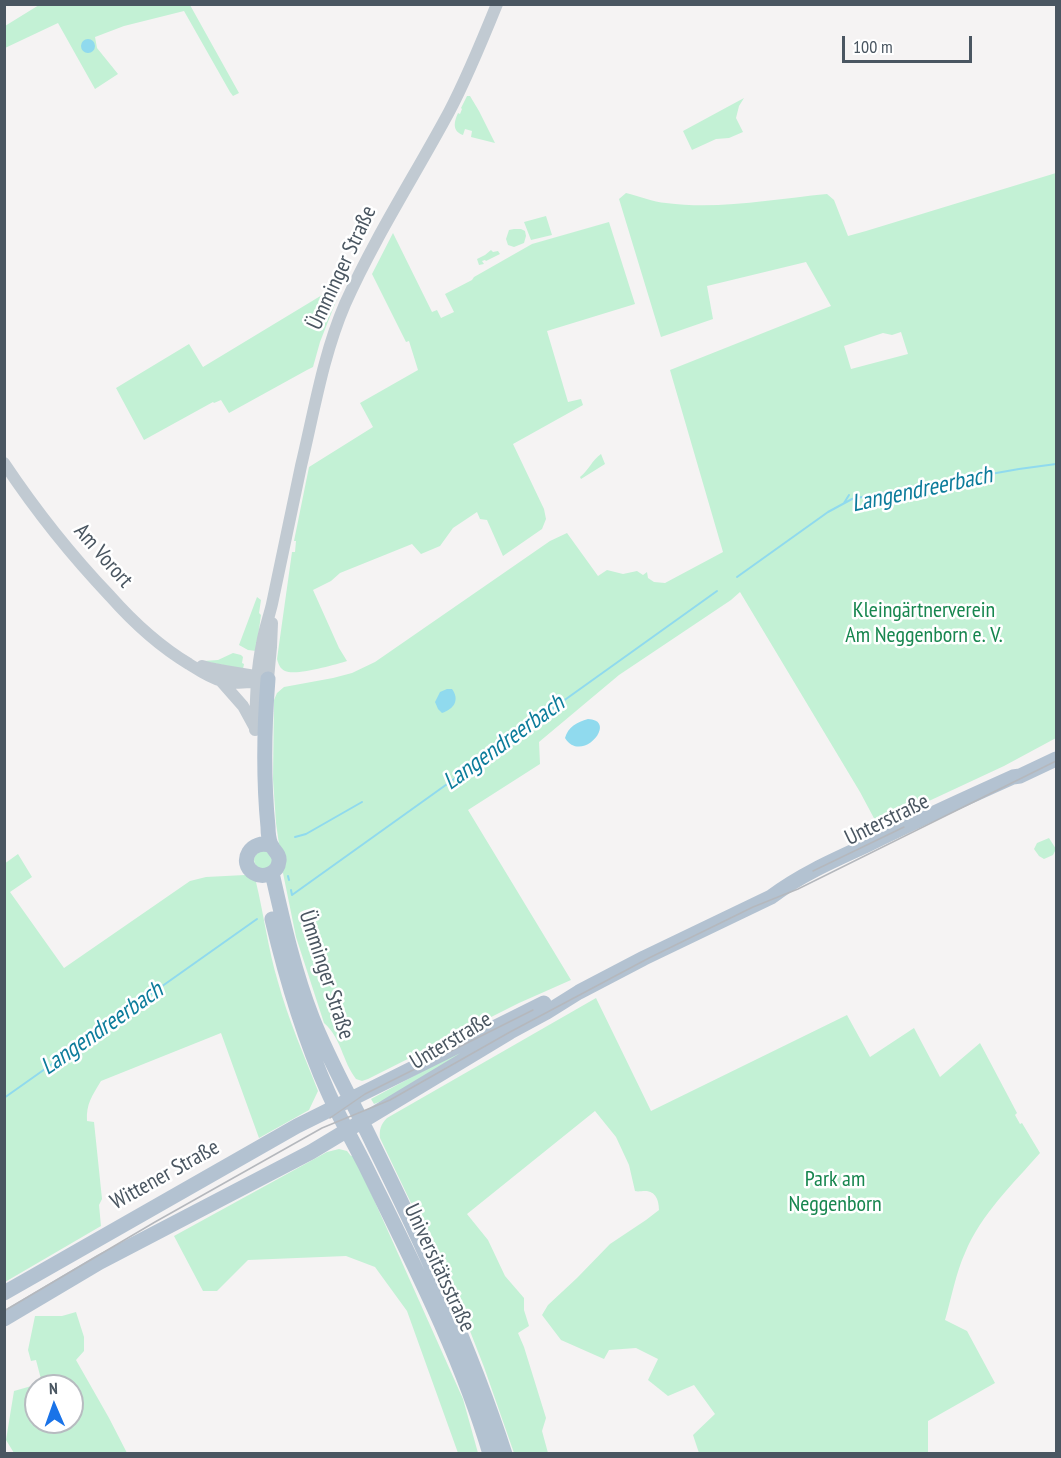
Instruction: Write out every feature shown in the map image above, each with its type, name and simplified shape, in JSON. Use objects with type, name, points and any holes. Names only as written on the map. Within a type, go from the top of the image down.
[{"type":"main road","name":"Ümminger Straße","points":[[261,679],[265,724],[264,774],[268,831],[265,845]]},
{"type":"main road","name":"Ümminger Straße","points":[[255,730],[260,838],[265,845],[278,853],[279,858],[277,867],[267,874],[254,873],[248,867],[249,850],[265,845]]},
{"type":"main road","name":"Unterstraße","points":[[347,1130],[510,1032],[636,962],[771,897],[798,889],[883,848],[1056,758]]},
{"type":"main road","name":"Ümminger Straße","points":[[267,874],[311,1016],[361,1121]]},
{"type":"main road","name":"Ümminger Straße","points":[[267,874],[267,888],[281,958],[292,996],[308,1044],[335,1107]]},
{"type":"main road","name":"Unterstraße","points":[[350,1099],[542,1003],[579,992]]},
{"type":"main road","name":"Wittener Straße","points":[[4,1293],[287,1132],[350,1099]]},
{"type":"main road","name":"Universitätsstraße","points":[[335,1107],[379,1194],[459,1365],[490,1454]]},
{"type":"main road","name":"Universitätsstraße","points":[[361,1121],[420,1240],[454,1318],[505,1454]]},
{"type":"main road","name":"Wittener Straße","points":[[4,1319],[100,1262],[311,1152],[347,1130]]},
{"type":"street","name":"Ümminger Straße","points":[[255,730],[261,679],[271,647],[272,604],[292,507],[335,330],[357,278],[380,233],[457,95],[497,4]]},
{"type":"street","name":"Am Vorort","points":[[4,464],[41,515],[89,574],[121,609],[156,641],[184,661],[221,681],[248,684],[261,679]]},
{"type":"street","name":"Am Vorort","points":[[184,661],[261,679]]},
{"type":"street","name":"Am Vorort","points":[[221,681],[243,706],[255,730]]},
{"type":"green space","points":[[39,5],[190,5],[239,93],[233,96],[230,92],[184,11],[124,26],[95,37],[97,48],[118,74],[95,89],[58,23],[5,48],[5,26]]},
{"type":"green space","points":[[467,96],[470,96],[479,111],[495,143],[471,137],[472,131],[465,129],[463,135],[457,131],[455,123],[457,116]]},
{"type":"green space","points":[[744,98],[736,118],[743,132],[729,138],[716,139],[692,150],[683,131]]},
{"type":"green space","name":"Kleingärtnerverein Am Neggenborn e. V.","points":[[1056,173],[1056,738],[1004,766],[886,821],[876,822],[740,592],[619,675],[539,742],[540,764],[468,810],[571,980],[519,1003],[368,1079],[362,1081],[356,1079],[335,1036],[324,1023],[296,937],[276,823],[273,779],[274,700],[277,693],[284,687],[352,673],[375,662],[550,541],[567,533],[598,576],[607,570],[623,574],[637,571],[643,575],[647,572],[648,578],[654,582],[665,583],[723,552],[670,370],[831,306],[806,262],[707,286],[713,319],[661,337],[619,199],[626,193],[661,202],[706,205],[827,194],[834,200],[848,236]],"holes":[[[901,332],[908,354],[851,369],[844,346],[883,333],[892,335]]]},
{"type":"green space","points":[[546,216],[552,235],[531,240],[524,222]]},
{"type":"green space","points":[[609,222],[635,304],[547,331],[568,402],[581,399],[583,405],[513,444],[544,509],[546,519],[542,529],[503,556],[487,520],[480,519],[477,512],[453,528],[440,546],[421,554],[412,544],[340,573],[331,581],[313,590],[347,661],[306,671],[283,670],[277,659],[292,552],[295,552],[296,541],[294,541],[309,467],[373,427],[360,403],[418,370],[409,341],[406,342],[372,274],[393,233],[432,312],[437,310],[441,318],[454,312],[445,294],[474,277],[532,244]]},
{"type":"green space","points":[[509,230],[525,231],[526,236],[524,243],[514,247],[508,245],[506,239]]},
{"type":"green space","points":[[491,250],[498,251],[500,254],[482,261],[484,264],[479,265],[477,259]]},
{"type":"green space","points":[[337,286],[340,291],[313,367],[229,413],[221,400],[213,402],[144,440],[116,388],[189,344],[203,367]]},
{"type":"green space","points":[[601,454],[605,464],[581,479],[580,477]]},
{"type":"green space","points":[[257,597],[261,600],[259,613],[261,615],[256,651],[239,645]]},
{"type":"green space","points":[[233,653],[243,657],[243,669],[203,661],[218,660]]},
{"type":"green space","points":[[1049,838],[1056,849],[1053,855],[1044,859],[1034,849],[1037,843]]},
{"type":"green space","points":[[263,851],[269,854],[272,860],[269,866],[263,869],[257,866],[254,860],[257,854]]},
{"type":"green space","points":[[18,854],[32,877],[10,892],[64,968],[190,881],[206,877],[245,875],[256,882],[271,957],[282,996],[318,1091],[309,1110],[259,1138],[221,1033],[101,1081],[90,1100],[87,1121],[94,1122],[102,1199],[99,1205],[101,1226],[5,1282],[4,864]]},
{"type":"green space","name":"Park am Neggenborn","points":[[596,998],[651,1111],[847,1015],[870,1057],[914,1028],[940,1077],[980,1043],[1017,1113],[1015,1115],[1040,1153],[998,1200],[972,1239],[959,1269],[945,1320],[967,1331],[995,1383],[928,1421],[928,1453],[699,1453],[693,1435],[715,1414],[694,1385],[668,1396],[648,1380],[658,1359],[636,1348],[609,1350],[604,1359],[561,1340],[542,1315],[548,1305],[610,1244],[659,1210],[657,1200],[652,1193],[635,1191],[629,1165],[616,1137],[595,1111],[467,1214],[488,1240],[505,1276],[524,1298],[524,1310],[529,1326],[518,1333],[546,1418],[542,1431],[548,1453],[514,1453],[461,1308],[380,1138],[380,1130],[387,1118]]},
{"type":"green space","points":[[485,1043],[387,1099],[374,1104],[371,1099],[447,1058]]},
{"type":"green space","points":[[339,1149],[347,1151],[351,1156],[354,1155],[463,1399],[478,1453],[458,1453],[407,1311],[375,1267],[346,1256],[248,1260],[217,1291],[203,1291],[174,1236],[327,1152]]},
{"type":"green space","points":[[76,1312],[84,1337],[84,1351],[76,1360],[84,1374],[40,1374],[36,1360],[31,1361],[28,1350],[35,1316],[62,1316]]},
{"type":"green space","points":[[84,1374],[127,1453],[14,1453],[6,1440],[14,1391],[24,1388],[24,1434],[84,1434]]},
{"type":"water","points":[[88,39],[93,41],[95,46],[93,51],[88,53],[83,51],[81,46],[83,41]]},
{"type":"water","points":[[452,689],[456,700],[453,707],[442,713],[435,702],[440,692]]},
{"type":"water","points":[[588,719],[597,721],[600,726],[599,733],[588,744],[580,747],[572,745],[565,738],[568,731],[577,723]]},
{"type":"waterway","name":"Langendreerbach","points":[[737,577],[828,512],[852,499],[1056,464]]},
{"type":"waterway","name":"Langendreerbach","points":[[844,503],[849,495]]},
{"type":"waterway","name":"Langendreerbach","points":[[291,890],[292,895],[717,591]]},
{"type":"waterway","points":[[295,837],[306,834],[362,802]]},
{"type":"waterway","points":[[288,876],[289,880]]},
{"type":"waterway","name":"Langendreerbach","points":[[4,1098],[257,919]]},
{"type":"tram line","points":[[4,1311],[155,1222],[322,1128],[390,1100],[510,1032],[649,958],[753,907],[798,889],[1056,761]]},
{"type":"tram line","points":[[813,871],[904,827]]},
{"type":"tram line","points":[[330,1118],[365,1094],[533,1010]]}]
